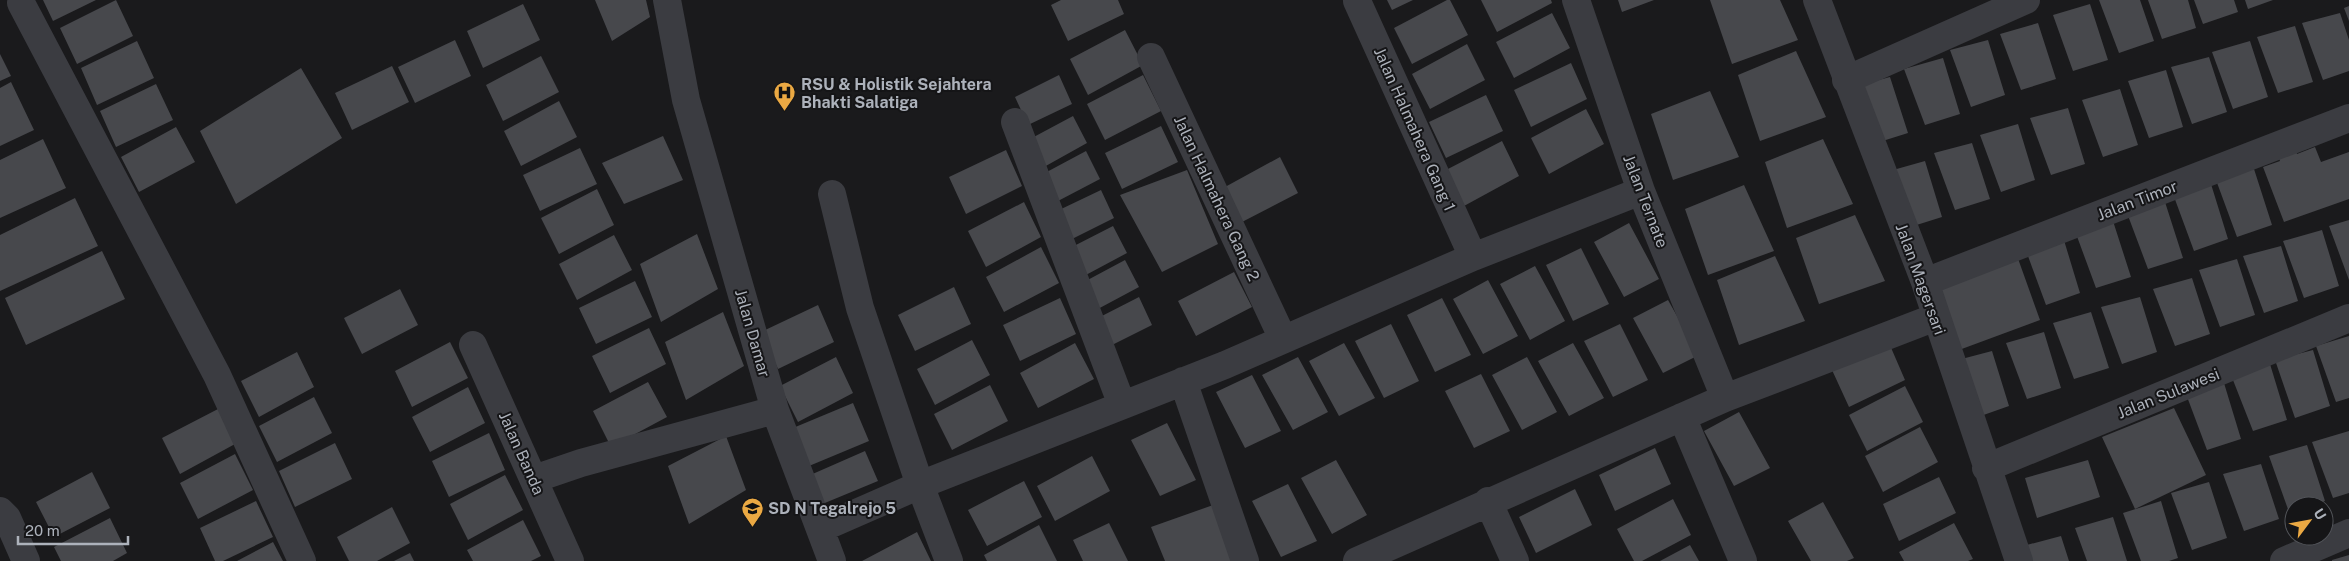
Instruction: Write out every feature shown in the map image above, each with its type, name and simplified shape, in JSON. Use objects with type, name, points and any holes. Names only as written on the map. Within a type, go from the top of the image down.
[{"type":"street","name":"Jalan Damar","points":[[667,0],[686,100],[776,410],[822,528],[832,561]]},
{"type":"street","name":"Jalan Ternate","points":[[1576,0],[1641,191],[1725,398]]},
{"type":"street","name":"Jalan Magersari","points":[[1817,0],[1846,80],[1925,282],[1986,468],[2019,561]]},
{"type":"street","points":[[1846,80],[2026,0]]},
{"type":"street","name":"Jalan Halmahera Gang 1","points":[[1357,1],[1473,257]]},
{"type":"street","points":[[21,3],[217,375],[302,561]]},
{"type":"street","name":"Jalan Halmahera Gang 2","points":[[1151,57],[1283,339]]},
{"type":"street","name":"Jalan Timor","points":[[1925,282],[2349,118]]},
{"type":"street","points":[[1015,122],[1122,405]]},
{"type":"street","points":[[822,528],[920,485],[1183,381],[1473,257],[1641,191]]},
{"type":"street","points":[[832,194],[860,308],[920,485],[949,561]]},
{"type":"street","points":[[1357,561],[1488,501],[1725,398],[1936,317]]},
{"type":"street","name":"Jalan Sulawesi","points":[[1986,468],[2349,318]]},
{"type":"street","name":"Jalan Banda","points":[[473,345],[570,561]]},
{"type":"street","points":[[1183,381],[1245,561]]},
{"type":"street","points":[[534,480],[581,463],[776,410]]},
{"type":"street","points":[[1682,417],[1743,561]]},
{"type":"street","points":[[1488,501],[1514,561]]},
{"type":"street","points":[[0,511],[7,518],[26,561]]},
{"type":"street","points":[[2284,561],[2349,533]]},
{"type":"building","points":[[43,0],[96,0],[53,21]]},
{"type":"building","points":[[116,0],[133,36],[77,64],[60,28]]},
{"type":"building","points":[[595,0],[646,0],[650,17],[612,41]]},
{"type":"building","points":[[1061,0],[1118,0],[1124,14],[1068,41],[1051,5]]},
{"type":"building","points":[[1387,0],[1413,0],[1392,10]]},
{"type":"building","points":[[1450,0],[1468,35],[1412,64],[1394,28]]},
{"type":"building","points":[[1481,0],[1551,0],[1552,3],[1497,32]]},
{"type":"building","points":[[1618,0],[1654,0],[1622,12]]},
{"type":"building","points":[[1710,0],[1780,0],[1798,40],[1732,64]]},
{"type":"building","points":[[2099,0],[2140,0],[2154,41],[2119,53]]},
{"type":"building","points":[[2148,0],[2188,0],[2196,28],[2162,39]]},
{"type":"building","points":[[2194,0],[2234,0],[2238,12],[2203,24]]},
{"type":"building","points":[[2245,0],[2273,0],[2248,9]]},
{"type":"building","points":[[523,4],[540,40],[483,68],[467,31]]},
{"type":"building","points":[[2090,4],[2108,60],[2073,71],[2053,15]]},
{"type":"building","points":[[2349,6],[2349,21],[2344,8]]},
{"type":"building","points":[[1552,13],[1570,48],[1514,78],[1496,42]]},
{"type":"building","points":[[2340,13],[2349,40],[2349,71],[2323,80],[2302,23]]},
{"type":"building","points":[[2038,23],[2056,79],[2021,90],[2000,34]]},
{"type":"building","points":[[2295,26],[2313,82],[2278,93],[2257,37]]},
{"type":"building","points":[[1125,30],[1143,65],[1088,95],[1070,59]]},
{"type":"building","points":[[455,40],[471,76],[415,103],[398,67]]},
{"type":"building","points":[[1988,40],[2005,95],[1971,107],[1950,50]]},
{"type":"building","points":[[137,41],[154,78],[97,105],[81,68]]},
{"type":"building","points":[[2250,41],[2268,97],[2233,109],[2212,52]]},
{"type":"building","points":[[1467,44],[1485,80],[1430,109],[1412,74]]},
{"type":"building","points":[[1796,51],[1826,117],[1760,141],[1738,75]]},
{"type":"building","points":[[0,54],[11,76],[0,81]]},
{"type":"building","points":[[541,56],[559,92],[503,121],[486,85]]},
{"type":"building","points":[[2209,57],[2227,112],[2192,124],[2171,67]]},
{"type":"building","points":[[1943,58],[1960,114],[1925,125],[1904,69]]},
{"type":"building","points":[[1571,63],[1587,99],[1531,127],[1514,90]]},
{"type":"building","points":[[392,66],[409,102],[352,130],[335,93]]},
{"type":"building","points":[[301,68],[342,138],[236,204],[200,131]]},
{"type":"building","points":[[2166,70],[2183,127],[2149,138],[2128,81]]},
{"type":"building","points":[[1059,75],[1072,104],[1028,125],[1015,97]]},
{"type":"building","points":[[1143,75],[1161,111],[1105,140],[1087,104]]},
{"type":"building","points":[[1890,77],[1908,133],[1873,144],[1852,87]]},
{"type":"building","points":[[11,82],[34,130],[0,146],[0,88]]},
{"type":"building","points":[[156,84],[173,120],[116,147],[100,111]]},
{"type":"building","points":[[2120,89],[2138,145],[2103,157],[2082,100]]},
{"type":"building","points":[[1710,91],[1739,157],[1673,180],[1651,114]]},
{"type":"building","points":[[1486,95],[1503,131],[1446,158],[1429,122]]},
{"type":"building","points":[[559,101],[577,137],[521,166],[504,131]]},
{"type":"building","points":[[2068,108],[2085,164],[2051,175],[2030,118]]},
{"type":"building","points":[[1586,109],[1604,144],[1549,174],[1531,138]]},
{"type":"building","points":[[1073,116],[1087,143],[1044,167],[1030,139]]},
{"type":"building","points":[[2018,124],[2035,180],[2001,192],[1980,135]]},
{"type":"building","points":[[1161,126],[1178,162],[1122,189],[1105,153]]},
{"type":"building","points":[[176,127],[195,162],[139,192],[121,157]]},
{"type":"building","points":[[663,136],[683,180],[624,204],[602,163]]},
{"type":"building","points":[[43,139],[66,188],[0,218],[0,160]]},
{"type":"building","points":[[1823,139],[1853,204],[1787,228],[1765,162]]},
{"type":"building","points":[[1502,141],[1519,176],[1464,206],[1446,170]]},
{"type":"building","points":[[1972,143],[1990,199],[1955,210],[1934,153]]},
{"type":"building","points":[[2293,144],[2297,154],[2315,147],[2321,162],[2349,152],[2349,199],[2284,222],[2263,167],[2280,161],[2276,150]]},
{"type":"building","points":[[580,148],[597,184],[540,211],[523,175]]},
{"type":"building","points":[[1006,150],[1022,186],[966,214],[949,177]]},
{"type":"building","points":[[1086,151],[1100,179],[1058,201],[1043,174]]},
{"type":"building","points":[[1280,157],[1298,193],[1242,222],[1225,187]]},
{"type":"building","points":[[1925,161],[1942,217],[1907,228],[1886,172]]},
{"type":"building","points":[[2254,169],[2272,225],[2237,237],[2216,180]]},
{"type":"building","points":[[1187,170],[1218,244],[1162,272],[1120,195]]},
{"type":"building","points":[[2211,184],[2228,239],[2194,251],[2173,194]]},
{"type":"building","points":[[1744,185],[1774,251],[1708,275],[1685,209]]},
{"type":"building","points":[[597,189],[614,225],[559,254],[541,218]]},
{"type":"building","points":[[1101,190],[1114,218],[1070,240],[1057,211]]},
{"type":"building","points":[[75,198],[98,246],[0,291],[0,235]]},
{"type":"building","points":[[1024,202],[1041,237],[986,267],[968,231]]},
{"type":"building","points":[[2165,202],[2183,258],[2148,269],[2127,213]]},
{"type":"building","points":[[1855,215],[1885,281],[1819,304],[1796,238]]},
{"type":"building","points":[[2349,220],[2349,280],[2329,226]]},
{"type":"building","points":[[2113,221],[2131,277],[2096,288],[2075,231]]},
{"type":"building","points":[[1629,223],[1659,279],[1624,297],[1594,242]]},
{"type":"building","points":[[1113,226],[1127,253],[1084,276],[1070,248]]},
{"type":"building","points":[[2322,230],[2339,286],[2304,298],[2283,241]]},
{"type":"building","points":[[697,234],[718,289],[661,322],[640,264]]},
{"type":"building","points":[[614,235],[632,270],[577,300],[559,264]]},
{"type":"building","points":[[2063,237],[2080,293],[2046,305],[2025,248]]},
{"type":"building","points":[[2281,246],[2298,301],[2264,313],[2243,256]]},
{"type":"building","points":[[1041,247],[1059,283],[1004,312],[986,277]]},
{"type":"building","points":[[1581,248],[1609,304],[1573,321],[1546,265]]},
{"type":"building","points":[[102,251],[125,299],[26,345],[5,298]]},
{"type":"building","points":[[2016,253],[2040,320],[1959,350],[1933,284]]},
{"type":"building","points":[[1775,256],[1805,321],[1739,345],[1717,280]]},
{"type":"building","points":[[2237,259],[2255,315],[2220,327],[2199,270]]},
{"type":"building","points":[[1125,260],[1139,287],[1096,310],[1082,283]]},
{"type":"building","points":[[1535,266],[1565,321],[1530,340],[1500,284]]},
{"type":"building","points":[[1234,272],[1252,307],[1196,336],[1178,301]]},
{"type":"building","points":[[2192,278],[2210,334],[2175,346],[2153,289]]},
{"type":"building","points":[[1488,280],[1518,336],[1483,354],[1453,299]]},
{"type":"building","points":[[635,281],[652,317],[596,344],[579,308]]},
{"type":"building","points":[[954,287],[971,324],[915,351],[898,315]]},
{"type":"building","points":[[400,289],[418,325],[362,354],[344,318]]},
{"type":"building","points":[[1139,297],[1152,325],[1108,347],[1096,319]]},
{"type":"building","points":[[2140,297],[2157,352],[2122,364],[2101,307]]},
{"type":"building","points":[[1060,298],[1076,334],[1020,361],[1003,325]]},
{"type":"building","points":[[1442,298],[1471,355],[1435,372],[1407,315]]},
{"type":"building","points":[[1668,300],[1699,355],[1663,373],[1633,318]]},
{"type":"building","points":[[818,305],[834,342],[778,369],[761,332]]},
{"type":"building","points":[[723,312],[744,366],[686,400],[665,342]]},
{"type":"building","points":[[2091,312],[2109,368],[2074,379],[2053,323]]},
{"type":"building","points":[[1391,324],[1419,381],[1384,398],[1355,341]]},
{"type":"building","points":[[1620,324],[1648,380],[1613,397],[1584,341]]},
{"type":"building","points":[[649,328],[666,364],[610,393],[592,356]]},
{"type":"building","points":[[2044,332],[2061,388],[2027,399],[2006,343]]},
{"type":"building","points":[[2349,336],[2349,398],[2336,402],[2316,346]]},
{"type":"building","points":[[972,340],[990,375],[935,405],[917,369]]},
{"type":"building","points":[[450,342],[468,378],[412,407],[395,371]]},
{"type":"building","points":[[1075,343],[1094,379],[1038,408],[1020,373]]},
{"type":"building","points":[[1344,343],[1375,398],[1339,416],[1309,361]]},
{"type":"building","points":[[1573,343],[1604,398],[1569,416],[1538,361]]},
{"type":"building","points":[[1889,343],[1905,380],[1849,407],[1832,370]]},
{"type":"building","points":[[2313,350],[2330,406],[2295,418],[2275,360]]},
{"type":"building","points":[[1992,351],[2009,406],[1975,418],[1954,361]]},
{"type":"building","points":[[297,352],[314,387],[259,417],[241,381]]},
{"type":"building","points":[[836,357],[853,393],[798,422],[780,386]]},
{"type":"building","points":[[1298,357],[1328,412],[1293,430],[1262,375]]},
{"type":"building","points":[[1527,357],[1557,412],[1522,430],[1492,375]]},
{"type":"building","points":[[2270,364],[2287,420],[2253,431],[2231,375]]},
{"type":"building","points":[[1481,374],[1510,431],[1474,448],[1445,391]]},
{"type":"building","points":[[1252,375],[1281,431],[1245,448],[1216,392]]},
{"type":"building","points":[[648,382],[667,417],[611,447],[593,411]]},
{"type":"building","points":[[2224,383],[2241,439],[2207,450],[2186,394]]},
{"type":"building","points":[[990,385],[1008,421],[952,450],[934,414]]},
{"type":"building","points":[[1905,386],[1923,422],[1867,451],[1849,415]]},
{"type":"building","points":[[468,387],[485,423],[430,452],[412,417]]},
{"type":"building","points":[[314,397],[332,433],[277,462],[259,426]]},
{"type":"building","points":[[853,403],[869,441],[809,466],[793,428]]},
{"type":"building","points":[[2174,408],[2206,475],[2135,509],[2102,437]]},
{"type":"building","points":[[218,409],[235,444],[180,474],[162,438]]},
{"type":"building","points":[[1739,412],[1770,468],[1734,486],[1704,431]]},
{"type":"building","points":[[1167,423],[1196,480],[1160,496],[1131,440]]},
{"type":"building","points":[[1920,427],[1938,462],[1883,492],[1865,456]]},
{"type":"building","points":[[2349,431],[2349,493],[2334,498],[2332,496],[2312,442]]},
{"type":"building","points":[[489,433],[505,470],[449,497],[432,461]]},
{"type":"building","points":[[726,436],[746,490],[689,524],[668,466]]},
{"type":"building","points":[[335,443],[352,479],[295,507],[279,471]]},
{"type":"building","points":[[2307,445],[2323,496],[2284,496],[2284,498],[2269,456]]},
{"type":"building","points":[[1655,448],[1671,484],[1615,511],[1599,475]]},
{"type":"building","points":[[865,451],[878,481],[820,505],[808,476]]},
{"type":"building","points":[[235,454],[253,490],[198,519],[180,483]]},
{"type":"building","points":[[1092,456],[1110,491],[1055,521],[1037,486]]},
{"type":"building","points":[[1336,460],[1367,515],[1332,534],[1301,478]]},
{"type":"building","points":[[2088,460],[2100,497],[2037,518],[2025,478]]},
{"type":"building","points":[[2261,464],[2279,519],[2244,531],[2223,474]]},
{"type":"building","points":[[92,472],[110,508],[54,537],[36,502]]},
{"type":"building","points":[[505,475],[523,510],[468,540],[450,504]]},
{"type":"building","points":[[1939,477],[1956,513],[1899,541],[1883,504]]},
{"type":"building","points":[[1024,481],[1042,517],[987,546],[968,510]]},
{"type":"building","points":[[2209,482],[2227,538],[2192,550],[2171,493]]},
{"type":"building","points":[[1288,484],[1317,541],[1281,557],[1252,501]]},
{"type":"building","points":[[1575,489],[1592,525],[1536,553],[1519,517]]},
{"type":"building","points":[[1673,499],[1691,535],[1642,561],[1634,561],[1617,529]]},
{"type":"building","points":[[256,501],[273,537],[223,561],[215,561],[200,528]]},
{"type":"building","points":[[2161,501],[2178,558],[2169,561],[2141,561],[2123,513]]},
{"type":"building","points":[[1823,502],[1854,558],[1847,561],[1811,561],[1788,521]]},
{"type":"building","points":[[1216,504],[1236,561],[1165,561],[1151,527]]},
{"type":"building","points":[[392,507],[410,543],[377,561],[349,561],[337,537]]},
{"type":"building","points":[[2113,517],[2127,561],[2087,561],[2075,528]]},
{"type":"building","points":[[110,518],[127,553],[113,561],[61,561],[54,547]]},
{"type":"building","points":[[523,520],[541,556],[531,561],[473,561],[467,550]]},
{"type":"building","points":[[1109,523],[1128,561],[1083,561],[1073,540]]},
{"type":"building","points":[[1954,523],[1973,559],[1968,561],[1904,561],[1899,552]]},
{"type":"building","points":[[1039,525],[1057,561],[987,561],[984,555]]},
{"type":"building","points":[[917,532],[931,561],[862,561]]},
{"type":"building","points":[[2061,536],[2069,561],[2028,561],[2023,546]]},
{"type":"building","points":[[273,542],[283,561],[237,561]]},
{"type":"building","points":[[1690,545],[1699,561],[1660,561]]},
{"type":"building","points":[[410,553],[414,561],[394,561]]},
{"type":"building","points":[[2349,555],[2349,561],[2332,561],[2332,560]]},
{"type":"place","name":"RSU & Holistik Sejahtera Bhakti Salatiga","points":[[785,112]]},
{"type":"place","name":"SD N Tegalrejo 5","points":[[752,527]]}]
